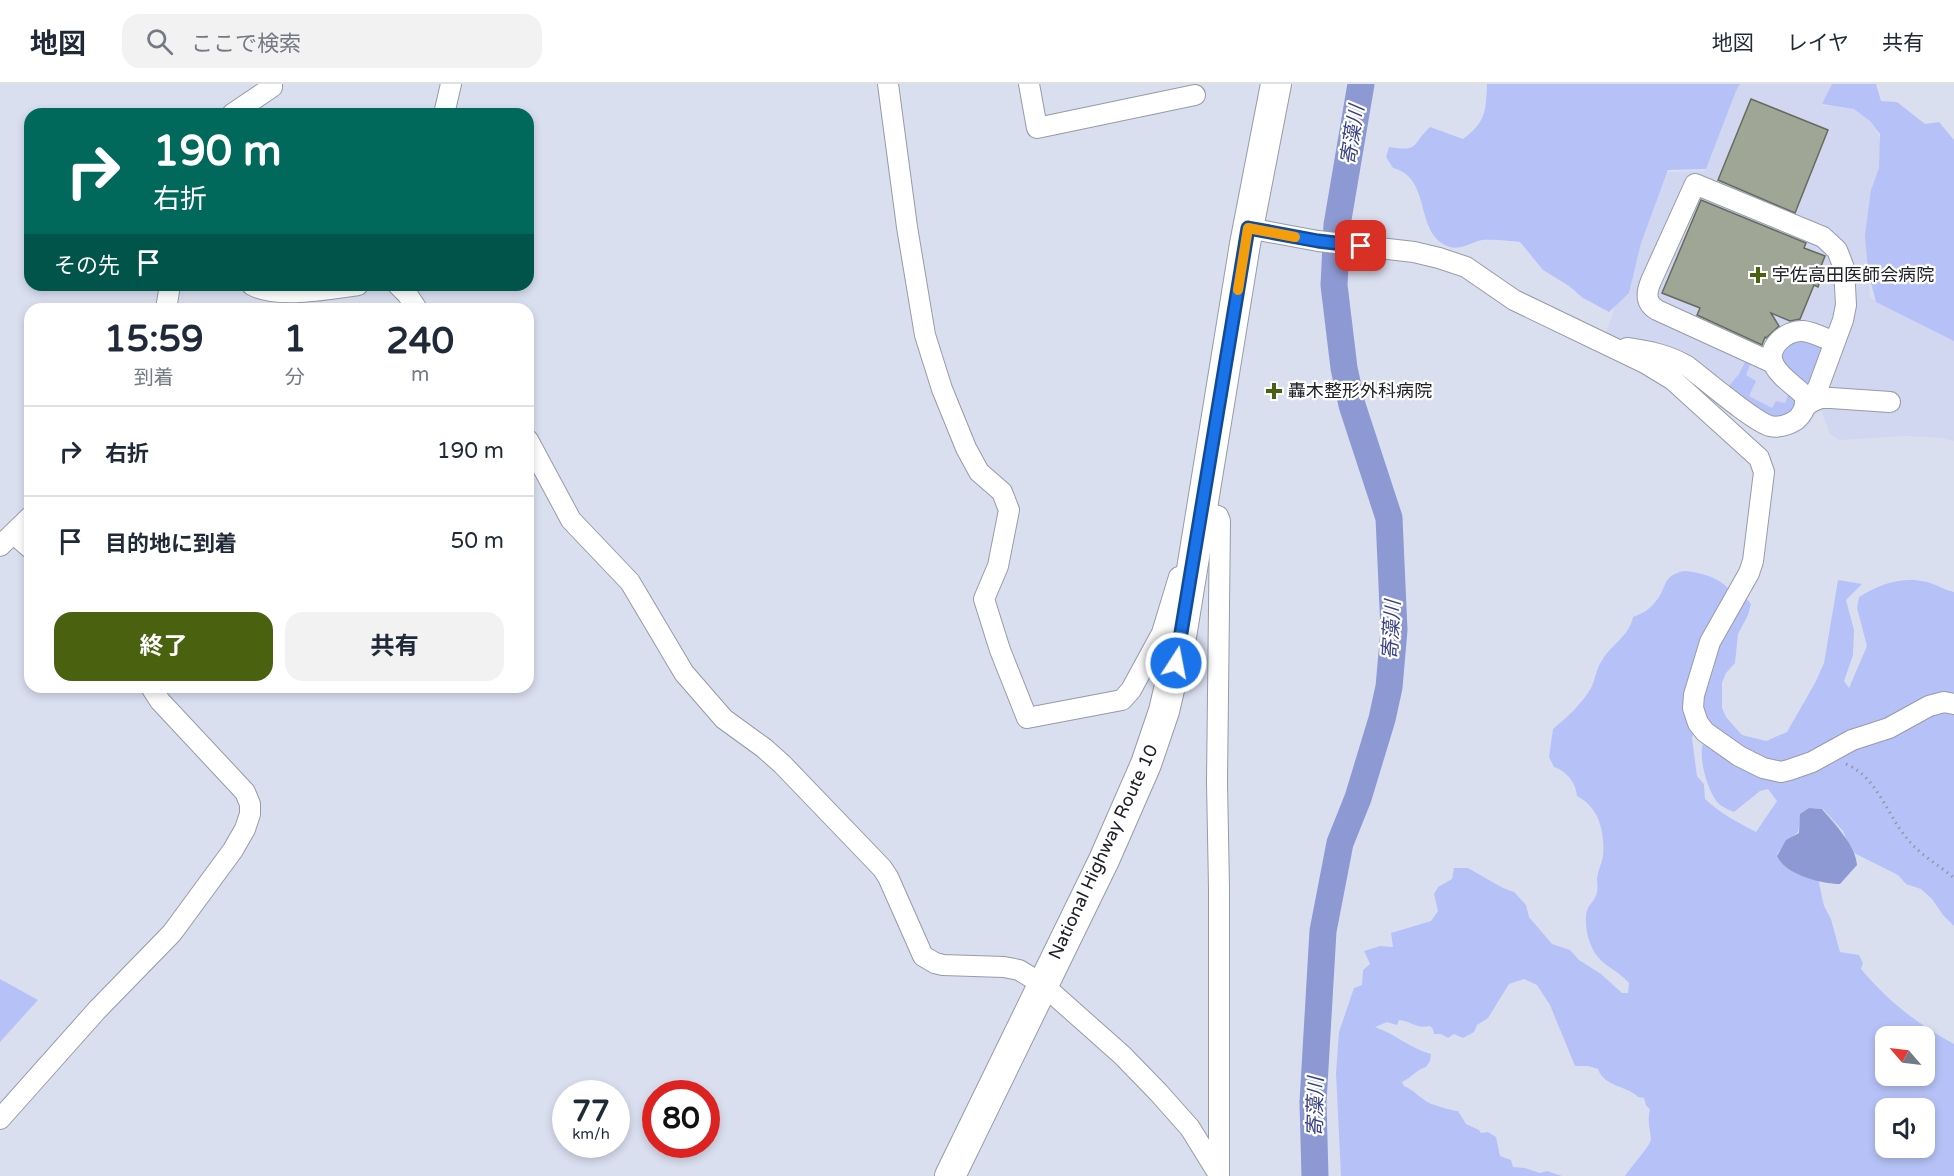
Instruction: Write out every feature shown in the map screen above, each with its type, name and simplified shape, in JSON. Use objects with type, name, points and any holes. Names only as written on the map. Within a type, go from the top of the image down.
[{"type":"highway","name":"National Highway Route 10","points":[[950,1176],[1113,840],[1155,738],[1167,701],[1178,653],[1248,228],[1276,84]]},
{"type":"street","points":[[241,108],[272,87],[272,84]]},
{"type":"street","points":[[445,108],[451,84]]},
{"type":"street","points":[[888,84],[907,227],[925,335],[942,389],[966,448],[979,472],[1002,492],[1008,510],[998,566],[984,599],[1000,650],[1027,718],[1122,700],[1131,690],[1162,633],[1202,512],[1218,516],[1220,521],[1217,782],[1219,1176]]},
{"type":"street","points":[[1029,84],[1037,128],[1195,95]]},
{"type":"street","points":[[1610,347],[1644,350],[1674,359],[1687,366],[1755,419],[1771,427],[1788,425],[1800,417],[1819,385],[1845,312],[1844,268],[1838,250],[1823,237],[1806,229],[1695,184],[1651,282],[1647,296],[1649,302],[1657,309],[1773,363]]},
{"type":"street","points":[[1248,228],[1318,241],[1427,255],[1466,267],[1504,295],[1645,363],[1673,380],[1754,452],[1763,465],[1764,472],[1754,561],[1710,642],[1694,695],[1693,708],[1698,723],[1705,732],[1752,763],[1781,772],[1812,762],[1852,740],[1889,728],[1929,706],[1944,702],[1954,704]]},
{"type":"street","points":[[404,291],[413,303]]},
{"type":"street","points":[[1808,404],[1804,395],[1780,374],[1773,363],[1772,354],[1777,343],[1794,332],[1805,331],[1834,342]]},
{"type":"street","points":[[1808,404],[1831,398],[1890,402]]},
{"type":"street","points":[[534,451],[571,520],[630,582],[684,673],[708,702],[724,719],[782,764],[882,868],[923,956],[943,965],[1004,967],[1019,970],[1042,984],[1122,1055],[1158,1092],[1190,1128],[1219,1176]]},
{"type":"street","points":[[24,523],[7,540],[24,546]]},
{"type":"street","points":[[0,1119],[97,1010],[172,933],[233,850],[245,829],[250,814],[250,804],[245,792],[155,693]]},
{"type":"path","points":[[1812,762],[1838,760],[1857,769],[1871,783],[1910,842],[1954,878]]},
{"type":"shaded area","points":[[1487,84],[1740,84],[1706,169],[1668,170],[1641,243],[1629,293],[1609,312],[1583,298],[1569,286],[1543,270],[1520,242],[1482,240],[1454,248],[1439,241],[1431,231],[1414,183],[1405,174],[1393,168],[1386,157],[1389,147],[1406,149],[1414,146],[1430,127],[1463,139],[1476,127],[1483,115]]},
{"type":"shaded area","points":[[1738,84],[1834,84],[1822,106],[1851,105],[1867,117],[1876,129],[1880,139],[1882,159],[1866,228],[1870,298],[1954,341],[1954,441],[1943,438],[1905,436],[1839,440],[1830,434],[1821,411],[1815,415],[1808,426],[1798,433],[1780,437],[1772,435],[1673,369],[1604,339],[1633,253],[1668,172],[1705,171]]},
{"type":"shaded area","points":[[1832,84],[1876,84],[1881,101],[1897,102],[1925,124],[1939,122],[1954,140],[1954,341],[1876,302],[1868,272],[1865,235],[1871,190],[1879,168],[1880,134],[1870,121],[1854,109],[1822,104]]},
{"type":"shaded area","points":[[1805,339],[1823,348],[1810,383],[1785,367],[1779,352],[1789,341]]},
{"type":"shaded area","points":[[1745,362],[1750,365],[1746,375],[1756,381],[1749,396],[1772,408],[1776,401],[1785,403],[1789,393],[1795,405],[1789,417],[1769,417],[1728,387]]},
{"type":"shaded area","points":[[1684,571],[1704,574],[1723,583],[1731,593],[1698,657],[1690,699],[1690,712],[1694,722],[1692,738],[1697,776],[1704,784],[1705,799],[1723,813],[1756,832],[1777,801],[1768,789],[1760,791],[1734,812],[1723,807],[1709,787],[1702,754],[1704,741],[1709,733],[1700,717],[1699,695],[1712,643],[1741,597],[1746,598],[1751,604],[1738,634],[1735,663],[1726,673],[1722,683],[1722,708],[1726,717],[1742,735],[1766,741],[1787,732],[1824,663],[1838,580],[1862,584],[1846,600],[1854,630],[1853,655],[1844,681],[1849,688],[1867,646],[1857,608],[1859,597],[1891,582],[1909,580],[1927,582],[1954,592],[1954,926],[1921,889],[1906,884],[1898,875],[1852,852],[1843,831],[1823,809],[1809,808],[1801,814],[1798,832],[1777,854],[1788,868],[1818,878],[1824,906],[1831,919],[1840,952],[1859,955],[1863,963],[1861,969],[1882,992],[1924,1026],[1875,1026],[1875,1086],[1935,1086],[1935,1033],[1954,1044],[1954,1176],[1625,1176],[1651,1139],[1650,1110],[1644,1098],[1611,1083],[1601,1075],[1598,1069],[1575,1066],[1550,1005],[1537,985],[1524,979],[1509,984],[1488,1018],[1477,1025],[1474,1032],[1463,1038],[1454,1034],[1448,1038],[1441,1034],[1434,1034],[1430,1026],[1417,1026],[1399,1020],[1397,1025],[1387,1022],[1375,1027],[1431,1054],[1426,1067],[1402,1082],[1404,1086],[1429,1103],[1458,1111],[1466,1124],[1481,1133],[1488,1132],[1496,1137],[1500,1156],[1511,1160],[1513,1167],[1540,1173],[1547,1171],[1562,1176],[1341,1176],[1336,1073],[1339,1032],[1354,988],[1362,985],[1363,970],[1370,964],[1364,951],[1380,946],[1393,947],[1391,933],[1431,921],[1438,911],[1434,894],[1438,887],[1452,879],[1454,868],[1468,868],[1514,892],[1526,905],[1529,917],[1552,944],[1570,950],[1579,960],[1601,974],[1622,993],[1628,993],[1629,983],[1601,961],[1592,949],[1587,932],[1587,911],[1595,898],[1603,856],[1603,838],[1599,821],[1591,807],[1577,796],[1570,778],[1563,771],[1554,767],[1549,757],[1553,729],[1574,710],[1587,694],[1601,662],[1628,630],[1633,617],[1643,613],[1651,606],[1672,576]]},
{"type":"shaded area","points":[[1809,808],[1822,809],[1844,835],[1853,850],[1857,865],[1840,884],[1823,882],[1795,873],[1787,868],[1777,856],[1786,840],[1799,833],[1800,814]]},
{"type":"shaded area","points":[[0,979],[38,1000],[0,1042]]},
{"type":"building","points":[[1751,99],[1828,130],[1795,213],[1718,180]]},
{"type":"building","points":[[1701,200],[1806,243],[1804,248],[1825,256],[1818,274],[1822,275],[1818,287],[1814,285],[1800,319],[1790,321],[1771,313],[1779,326],[1765,337],[1762,345],[1697,315],[1700,308],[1662,293]]},
{"type":"waterway","name":"寄藻川","points":[[1315,1176],[1313,1102],[1323,931],[1340,843],[1358,798],[1382,719],[1389,687],[1394,630],[1389,518],[1352,405],[1344,368],[1334,285],[1337,225],[1361,84]]},
{"type":"slow traffic","points":[[1238,290],[1248,228],[1295,237]]},
{"type":"place","name":"宇佐高田医師会病院","points":[[1758,275]]},
{"type":"place","name":"轟木整形外科病院","points":[[1274,391]]},
{"type":"route","points":[[1176,663],[1248,228],[1318,241],[1361,246]]}]
